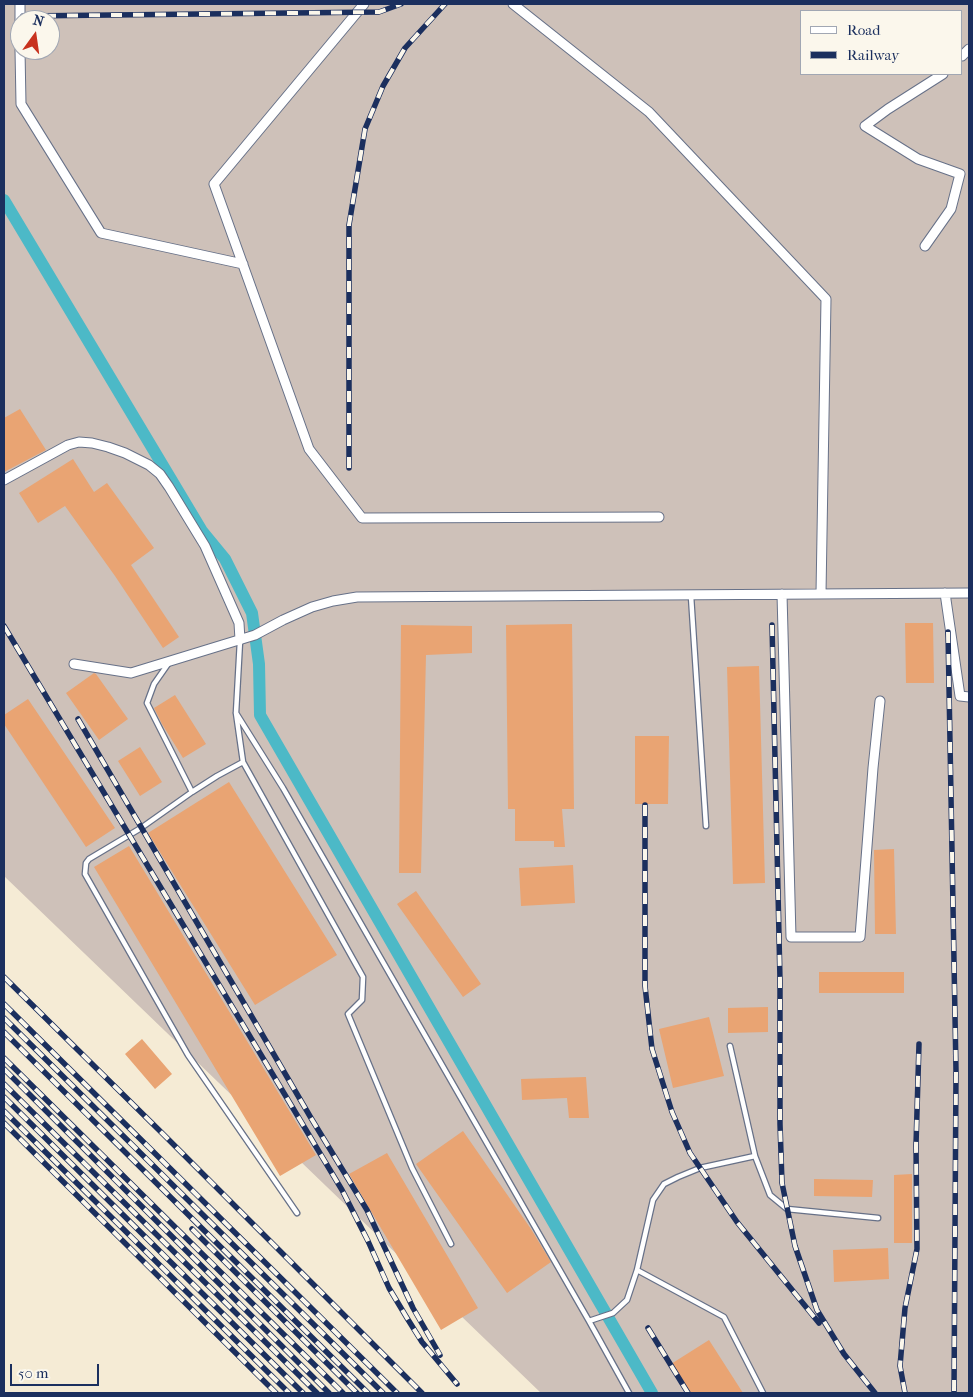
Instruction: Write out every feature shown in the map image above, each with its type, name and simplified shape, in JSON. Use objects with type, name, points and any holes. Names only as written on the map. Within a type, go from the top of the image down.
[{"type":"street","points":[[364,4],[214,184],[309,449],[362,518],[659,517]]},
{"type":"street","points":[[513,4],[650,112],[826,300],[821,594]]},
{"type":"street","points":[[20,60],[21,104],[101,233],[243,264]]},
{"type":"street","points":[[925,246],[951,209],[960,174],[918,160],[865,126],[941,75]]},
{"type":"street","points":[[4,480],[68,445],[79,442],[108,447],[125,453],[149,466],[160,474],[205,546],[239,623],[240,640]]},
{"type":"street","points":[[945,593],[960,696],[969,697]]},
{"type":"street","points":[[74,664],[131,672],[255,635],[312,607],[356,597],[969,593]]},
{"type":"street","points":[[782,594],[791,938],[860,938],[880,701]]},
{"type":"lane","points":[[691,594],[706,826]]},
{"type":"lane","points":[[240,640],[236,713],[243,762],[363,977],[362,1000],[348,1014],[412,1168],[451,1244]]},
{"type":"lane","points":[[170,660],[154,684],[147,703],[192,792]]},
{"type":"lane","points":[[236,713],[283,788],[629,1393]]},
{"type":"lane","points":[[243,762],[217,776],[141,828],[89,859],[86,862],[84,874],[188,1055],[298,1214]]},
{"type":"lane","points":[[730,1046],[755,1156],[770,1195],[788,1209],[878,1218]]},
{"type":"lane","points":[[589,1321],[613,1312],[627,1300],[637,1270],[653,1200],[664,1184],[700,1168],[755,1156]]},
{"type":"lane","points":[[637,1270],[724,1317],[763,1393]]},
{"type":"shaded area","points":[[4,4],[969,4],[969,1393],[541,1393],[4,876]]},
{"type":"building","points":[[20,409],[46,450],[4,472],[4,418]]},
{"type":"building","points":[[73,459],[94,492],[107,483],[154,548],[131,565],[179,637],[163,648],[65,506],[38,523],[19,493]]},
{"type":"building","points":[[905,623],[933,623],[934,683],[906,683]]},
{"type":"building","points":[[572,624],[574,809],[562,809],[565,847],[554,847],[554,841],[515,841],[515,809],[508,809],[506,625]]},
{"type":"building","points":[[401,625],[472,626],[472,653],[426,655],[421,873],[399,873]]},
{"type":"building","points":[[759,666],[765,883],[733,884],[727,667]]},
{"type":"building","points":[[94,673],[128,719],[99,740],[66,693]]},
{"type":"building","points":[[175,695],[206,744],[183,758],[154,708]]},
{"type":"building","points":[[28,699],[115,828],[86,847],[4,724],[4,715]]},
{"type":"building","points":[[635,736],[669,736],[668,804],[635,804]]},
{"type":"building","points":[[140,747],[162,782],[140,796],[118,761]]},
{"type":"building","points":[[229,782],[337,955],[255,1005],[148,833]]},
{"type":"building","points":[[129,846],[316,1155],[280,1176],[94,867]]},
{"type":"building","points":[[894,849],[896,934],[875,934],[874,850]]},
{"type":"building","points":[[573,865],[575,903],[521,906],[519,868]]},
{"type":"building","points":[[416,891],[481,984],[463,997],[397,904]]},
{"type":"building","points":[[819,972],[904,972],[904,993],[819,993]]},
{"type":"building","points":[[768,1007],[768,1032],[728,1033],[728,1008]]},
{"type":"building","points":[[709,1017],[724,1076],[673,1088],[659,1029]]},
{"type":"building","points":[[142,1039],[172,1074],[155,1089],[125,1054]]},
{"type":"building","points":[[586,1077],[589,1118],[569,1118],[567,1098],[522,1100],[521,1079]]},
{"type":"building","points":[[463,1131],[531,1229],[551,1262],[507,1293],[416,1164]]},
{"type":"building","points":[[387,1153],[478,1308],[441,1330],[349,1174]]},
{"type":"building","points":[[912,1174],[912,1243],[894,1243],[894,1175]]},
{"type":"building","points":[[814,1179],[873,1180],[872,1197],[814,1196]]},
{"type":"building","points":[[888,1248],[889,1279],[834,1282],[833,1250]]},
{"type":"building","points":[[709,1340],[743,1393],[690,1393],[671,1364]]},
{"type":"waterway","points":[[4,200],[202,531],[225,559],[252,613],[259,664],[260,715],[652,1393]]},
{"type":"railway","points":[[60,16],[379,12],[401,4]]},
{"type":"railway","points":[[349,468],[349,225],[365,129],[383,86],[405,48],[445,4]]},
{"type":"railway","points":[[772,625],[780,980],[782,1183],[795,1246],[817,1310],[844,1354],[875,1393]]},
{"type":"railway","points":[[4,626],[342,1190],[389,1288],[422,1342],[457,1384]]},
{"type":"railway","points":[[948,632],[956,1071],[954,1393]]},
{"type":"railway","points":[[78,719],[311,1118],[367,1210],[413,1308],[440,1355]]},
{"type":"railway","points":[[645,805],[645,986],[652,1049],[672,1112],[690,1153],[737,1222],[819,1323]]},
{"type":"railway","points":[[4,977],[422,1393]]},
{"type":"railway","points":[[4,1004],[397,1393]]},
{"type":"railway","points":[[4,1018],[383,1393]]},
{"type":"railway","points":[[4,1032],[368,1393]]},
{"type":"railway","points":[[905,1393],[900,1366],[905,1308],[917,1249],[916,1145],[919,1044]]},
{"type":"railway","points":[[4,1058],[343,1393]]},
{"type":"railway","points":[[4,1069],[329,1393]]},
{"type":"railway","points":[[4,1084],[317,1393]]},
{"type":"railway","points":[[4,1097],[303,1393]]},
{"type":"railway","points":[[4,1111],[289,1393]]},
{"type":"railway","points":[[4,1123],[276,1393]]},
{"type":"railway","points":[[192,1229],[357,1393]]},
{"type":"railway","points":[[648,1328],[688,1393]]}]
